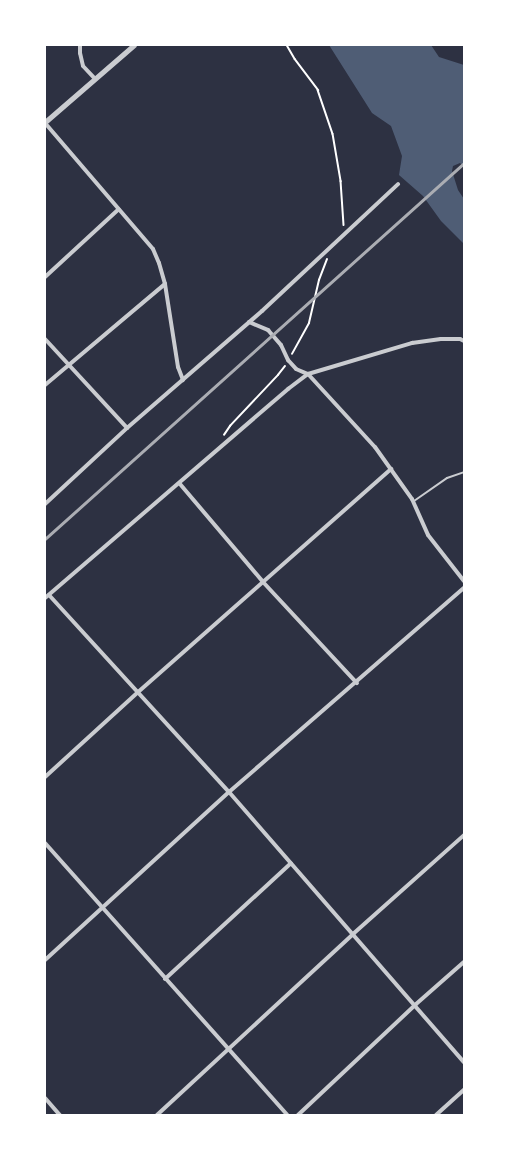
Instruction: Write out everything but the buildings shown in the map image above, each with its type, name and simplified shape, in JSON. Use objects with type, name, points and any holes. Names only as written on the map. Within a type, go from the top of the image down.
[{"type":"street","points":[[80,45],[83,66],[94,78]]},
{"type":"street","points":[[134,45],[94,78],[45,122],[153,249],[165,284],[178,366],[183,380]]},
{"type":"street","points":[[45,504],[127,428],[250,322],[398,184]]},
{"type":"street","points":[[45,277],[119,209]]},
{"type":"street","points":[[45,385],[68,364],[165,284]]},
{"type":"street","points":[[250,322],[268,330],[281,345],[288,360],[296,369],[308,374],[375,447],[413,502],[428,535],[464,581]]},
{"type":"street","points":[[45,339],[127,428]]},
{"type":"street","points":[[464,342],[460,340],[441,339],[412,343],[308,374],[288,389],[180,484],[47,596],[229,792],[464,1062]]},
{"type":"street","points":[[45,777],[137,693],[391,469]]},
{"type":"street","points":[[180,484],[263,582],[357,683]]},
{"type":"street","points":[[45,960],[229,792],[357,683],[464,588]]},
{"type":"street","points":[[157,1115],[353,934],[464,835]]},
{"type":"street","points":[[46,845],[287,1115]]},
{"type":"street","points":[[166,979],[291,863]]},
{"type":"street","points":[[298,1115],[415,1005],[464,962]]},
{"type":"street","points":[[436,1115],[464,1090]]},
{"type":"street","points":[[45,1098],[60,1115]]},
{"type":"lane","points":[[413,502],[447,478],[464,472]]},
{"type":"path","points":[[287,45],[295,59],[318,90],[333,134],[341,181],[345,223],[342,228]]},
{"type":"path","points":[[222,439],[230,426],[278,375],[288,360],[308,323],[319,280],[328,259]]},
{"type":"water","points":[[329,45],[431,45],[439,57],[464,65],[464,167],[460,163],[453,166],[452,171],[458,190],[464,199],[464,244],[441,221],[423,196],[399,175],[402,156],[391,126],[372,113]]},
{"type":"railway","points":[[45,539],[464,163]]}]
